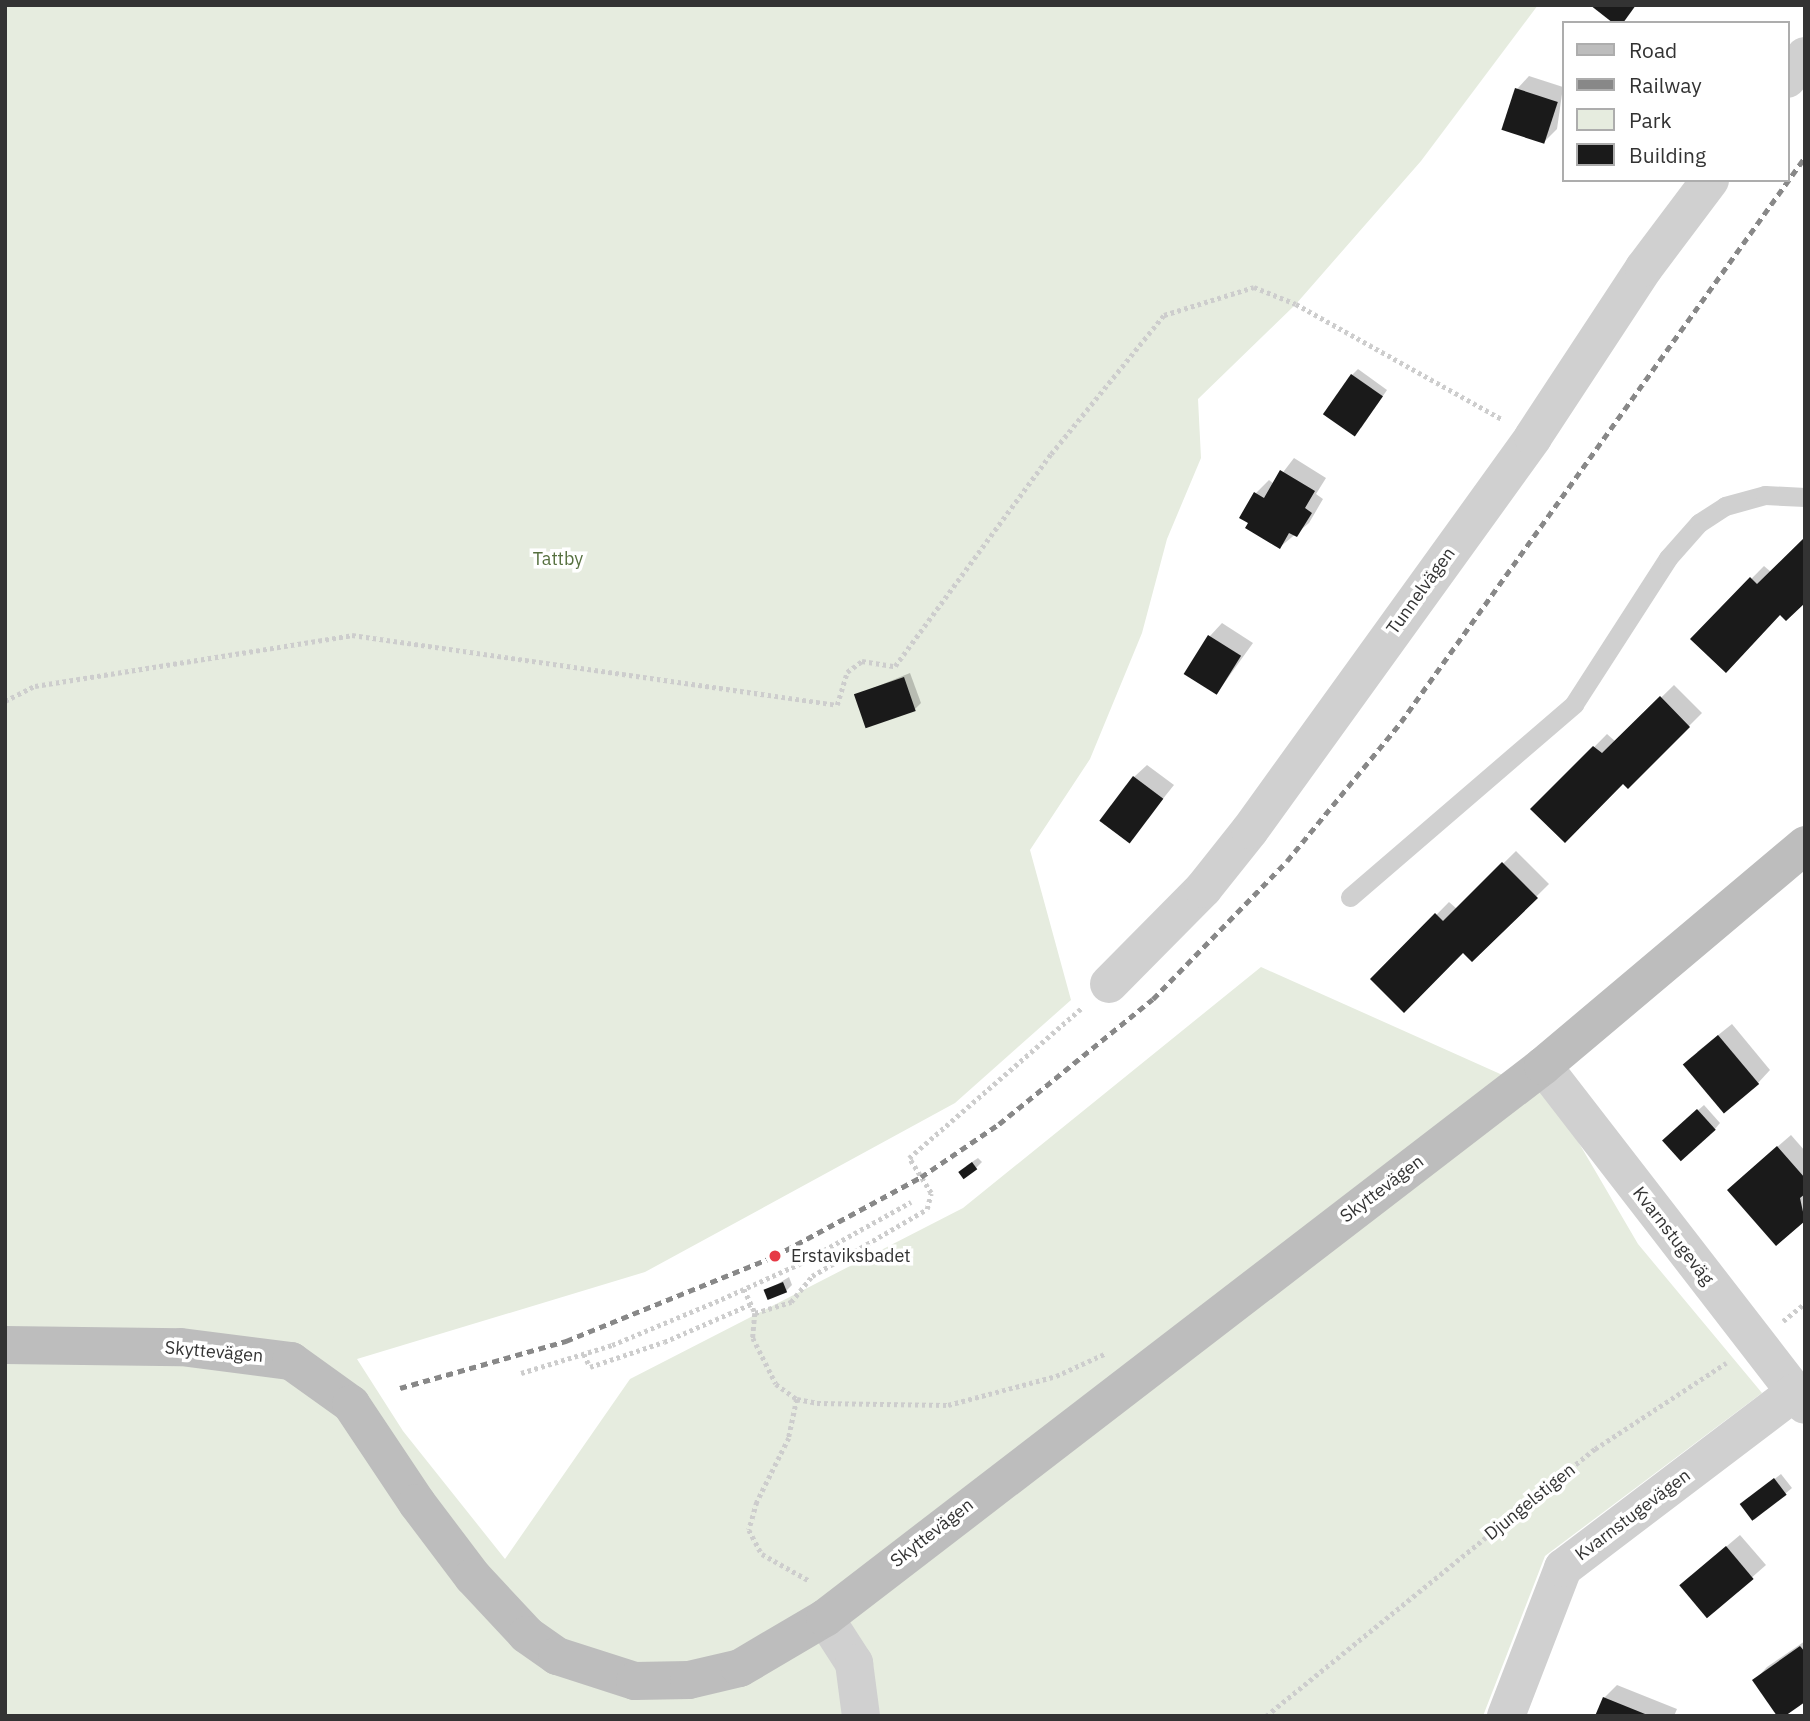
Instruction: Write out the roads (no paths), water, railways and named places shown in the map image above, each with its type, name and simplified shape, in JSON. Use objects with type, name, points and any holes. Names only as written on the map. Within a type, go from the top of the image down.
[{"type":"street","points":[[1789,76],[1805,56]]},
{"type":"street","name":"Tunnelvägen","points":[[1109,984],[1203,889],[1250,830],[1533,437],[1644,268],[1708,182]]},
{"type":"street","name":"Skyttevägen","points":[[5,1345],[181,1347],[291,1361],[351,1404],[473,1577],[527,1635],[557,1656],[635,1681],[689,1680],[740,1668],[820,1601],[1543,1066],[1805,845]]},
{"type":"street","name":"Kvarnstugeväg","points":[[1543,1066],[1800,1398]]},
{"type":"street","name":"Kvarnstugevägen","points":[[1506,1716],[1563,1567],[1800,1398]]},
{"type":"street","points":[[820,1601],[854,1663],[861,1716]]},
{"type":"lane","points":[[1350,897],[1574,704],[1668,558],[1699,523],[1725,506],[1765,495],[1805,496]]},
{"type":"railway","points":[[1789,179],[1805,157]]},
{"type":"railway","points":[[400,1388],[566,1341],[775,1256],[921,1177],[999,1124],[1153,999],[1287,861],[1401,722],[1787,182]]},
{"type":"place","name":"Erstaviksbadet","points":[[775,1256]]},
{"type":"park label","name":"Tattby","points":[[558,559]]}]
